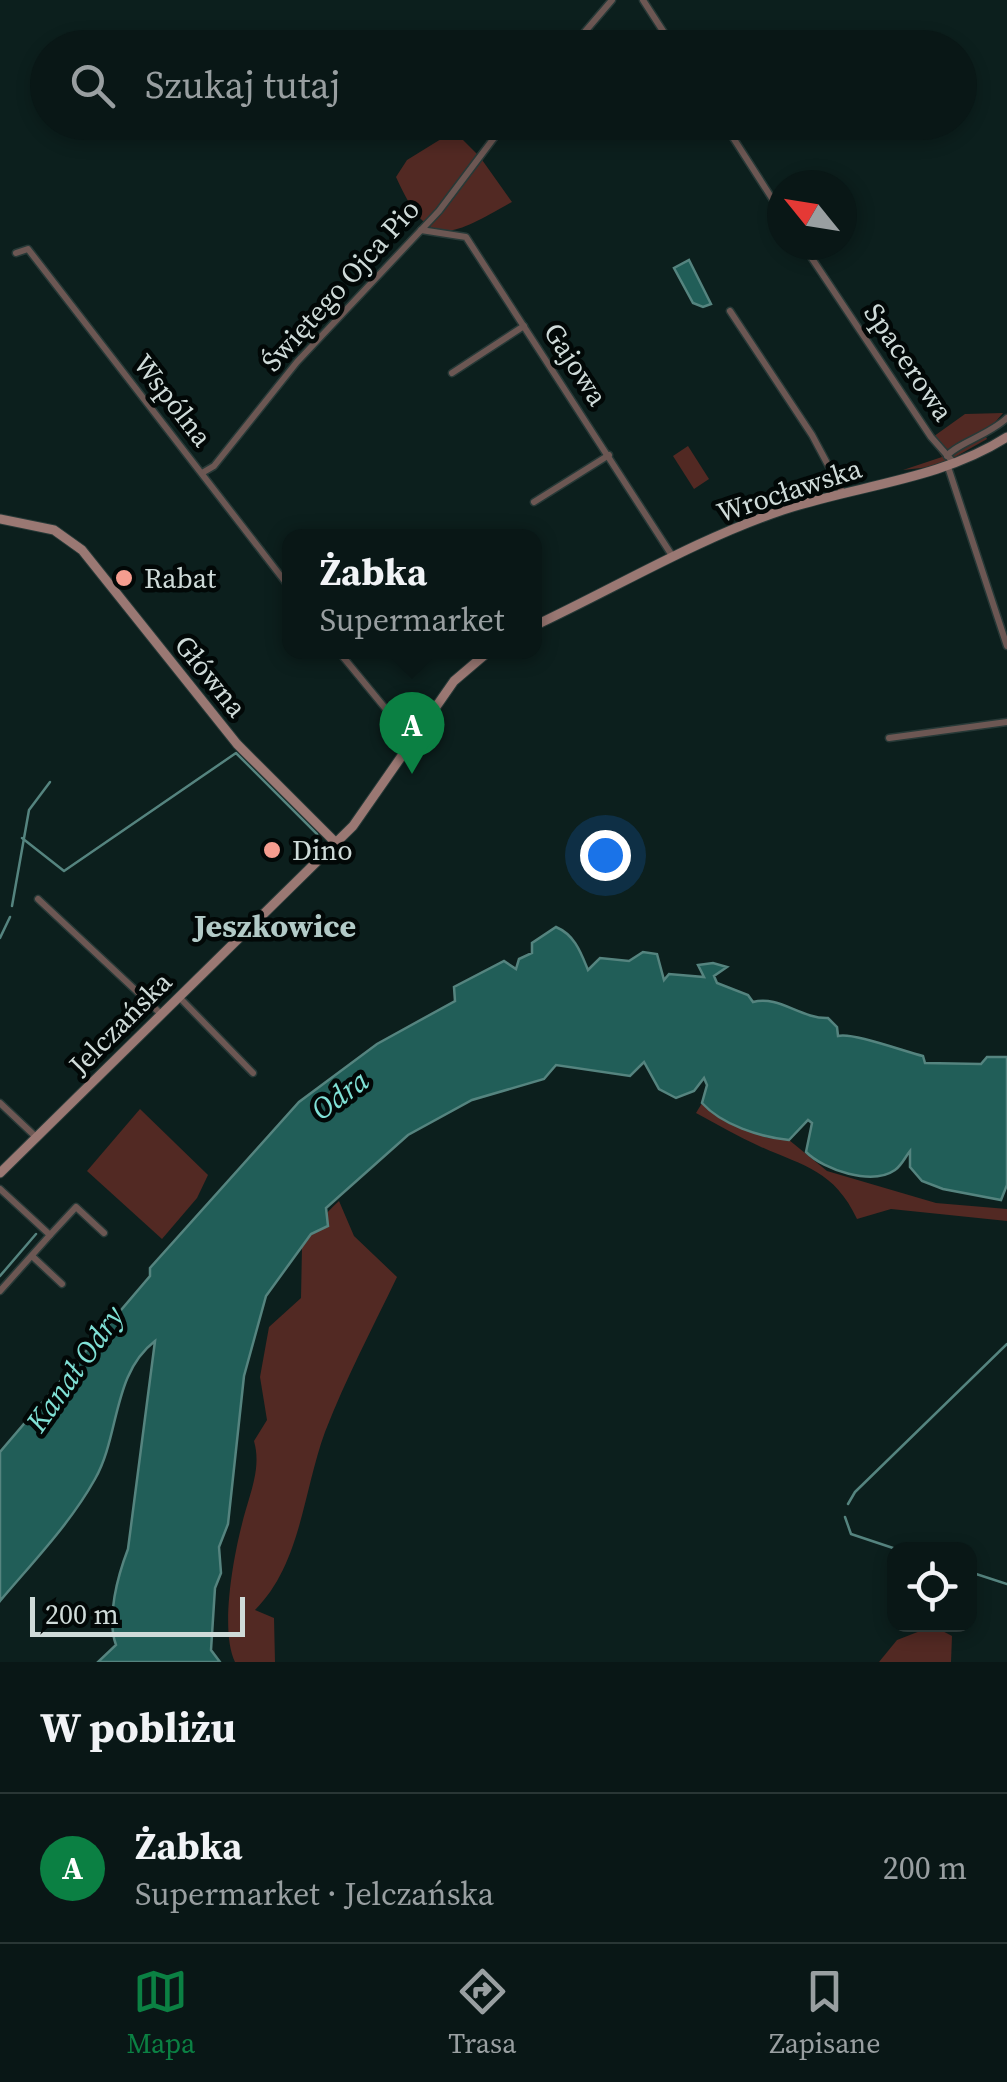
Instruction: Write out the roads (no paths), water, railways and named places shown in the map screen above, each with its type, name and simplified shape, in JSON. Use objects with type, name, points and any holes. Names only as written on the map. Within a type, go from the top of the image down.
[{"type":"main road","name":"Wrocławska","points":[[542,622],[734,527],[950,462],[1007,437]]},
{"type":"main road","name":"Główna","points":[[0,520],[54,530],[82,550],[238,744],[336,844]]},
{"type":"main road","name":"Jelczańska","points":[[0,1173],[336,844],[382,790],[454,682],[480,659]]},
{"type":"street","points":[[586,30],[612,0]]},
{"type":"street","points":[[643,0],[662,30]]},
{"type":"street","name":"Świętego Ojca Pio","points":[[202,473],[214,466],[297,362],[421,230],[492,140]]},
{"type":"street","points":[[734,140],[767,191]]},
{"type":"street","name":"Gajowa","points":[[421,230],[466,237],[672,557]]},
{"type":"street","name":"Wspólna","points":[[16,253],[28,249],[282,578]]},
{"type":"street","name":"Spacerowa","points":[[813,260],[950,462],[1007,646]]},
{"type":"street","points":[[730,311],[812,435],[843,494]]},
{"type":"street","points":[[452,373],[524,326]]},
{"type":"street","points":[[950,462],[957,444],[979,440],[1007,418]]},
{"type":"street","points":[[534,502],[609,455]]},
{"type":"street","points":[[345,659],[413,742]]},
{"type":"street","points":[[889,738],[1007,722]]},
{"type":"street","points":[[38,898],[161,1014]]},
{"type":"street","points":[[179,997],[253,1073]]},
{"type":"street","points":[[0,1103],[36,1137]]},
{"type":"street","points":[[0,1189],[50,1235]]},
{"type":"street","points":[[0,1292],[76,1207],[104,1233]]},
{"type":"street","points":[[32,1256],[62,1284]]},
{"type":"water","points":[[689,260],[711,304],[703,307],[693,303],[674,268]]},
{"type":"water","points":[[556,927],[573,940],[588,970],[600,958],[629,961],[643,952],[657,954],[664,980],[669,974],[704,977],[698,965],[713,963],[727,967],[714,976],[717,983],[748,995],[753,1002],[772,1002],[828,1018],[837,1027],[838,1036],[866,1039],[923,1056],[925,1063],[981,1064],[987,1057],[1007,1057],[1007,1185],[1001,1200],[922,1181],[910,1167],[910,1151],[897,1168],[885,1175],[861,1176],[836,1170],[806,1152],[812,1123],[808,1120],[789,1140],[742,1129],[702,1103],[707,1085],[704,1078],[694,1091],[676,1098],[659,1089],[644,1062],[630,1076],[556,1065],[544,1079],[472,1100],[408,1135],[326,1208],[328,1226],[311,1234],[266,1296],[244,1376],[228,1524],[219,1547],[221,1573],[215,1588],[211,1650],[220,1662],[98,1662],[116,1645],[113,1610],[128,1549],[155,1341],[131,1370],[103,1462],[85,1496],[0,1601],[0,1452],[150,1276],[150,1268],[299,1102],[377,1044],[455,1001],[454,987],[504,961],[516,969],[519,959],[532,953],[532,943]]},
{"type":"waterway","points":[[22,838],[64,871],[236,753],[317,834],[320,844]]},
{"type":"waterway","points":[[12,906],[29,810],[50,782]]},
{"type":"waterway","points":[[0,938],[10,917]]},
{"type":"waterway","points":[[0,1276],[36,1234]]},
{"type":"waterway","points":[[848,1504],[855,1492],[1007,1344]]},
{"type":"waterway","points":[[845,1517],[851,1534],[887,1546]]},
{"type":"waterway","points":[[977,1574],[1007,1584]]},
{"type":"place","name":"Rabat","points":[[124,578]]},
{"type":"place","name":"Żabka","points":[[412,774]]},
{"type":"place","name":"Dino","points":[[272,850]]},
{"type":"district","name":"Jeszkowice","points":[[275,926]]},
{"type":"water label","name":"Odra","points":[[340,1095]]},
{"type":"water label","name":"Kanał Odry","points":[[75,1369]]}]
